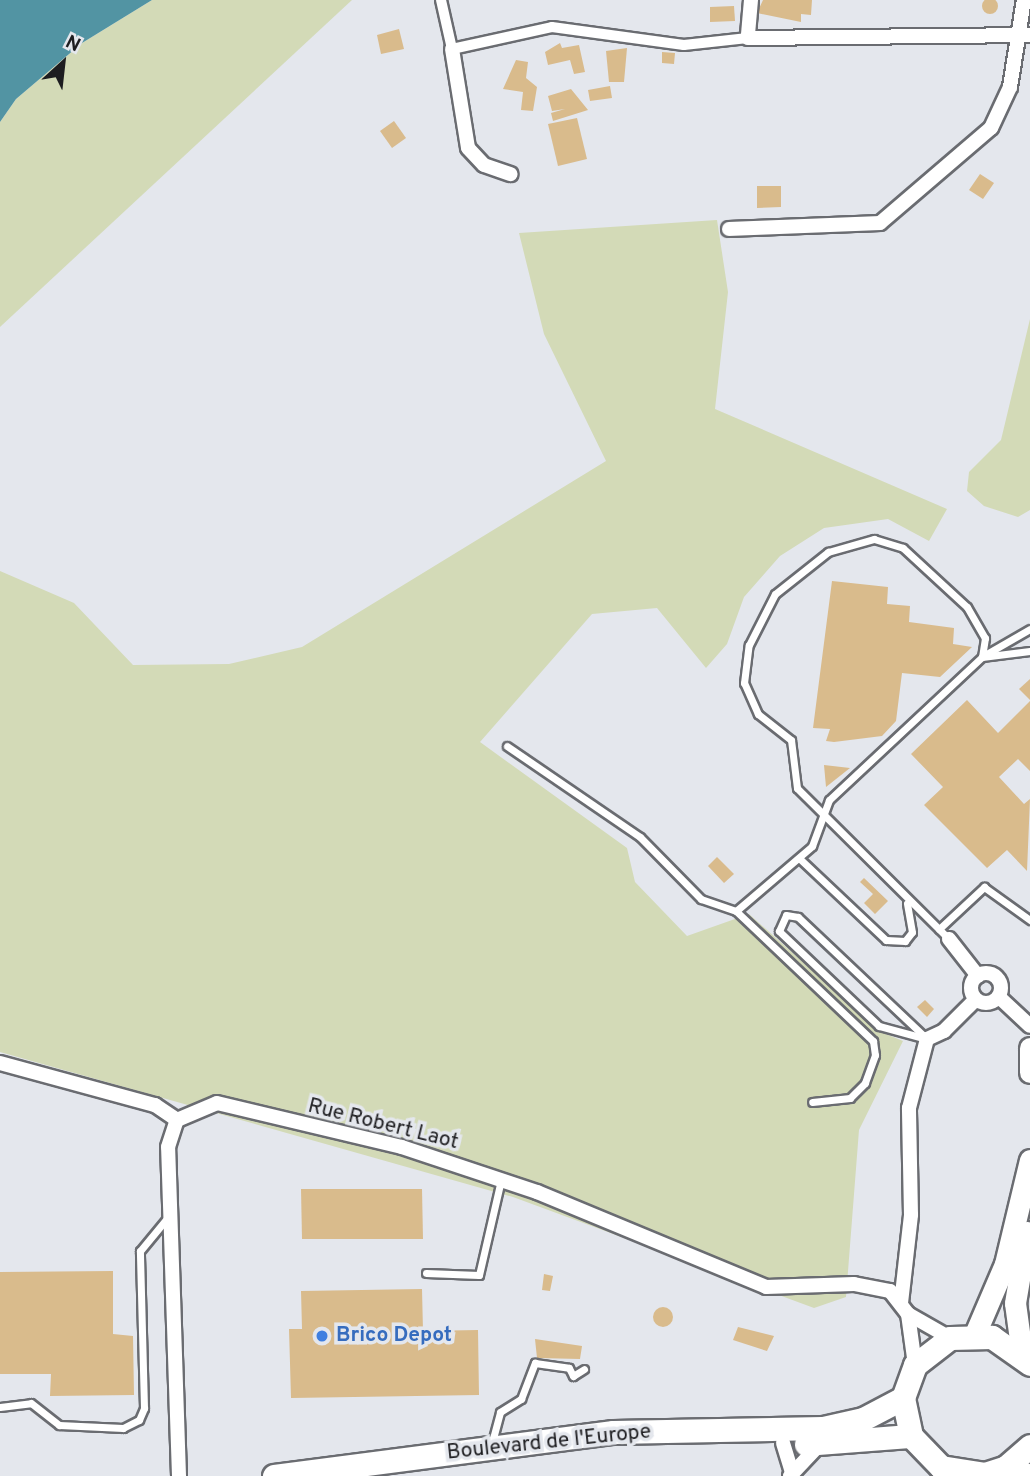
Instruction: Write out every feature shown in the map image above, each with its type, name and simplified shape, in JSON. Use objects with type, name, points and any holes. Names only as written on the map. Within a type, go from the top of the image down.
[{"type":"main road","points":[[1030,1048],[1030,1072]]},
{"type":"main road","points":[[975,1335],[1005,1264],[1030,1160]]},
{"type":"main road","points":[[1026,1359],[1015,1303],[1030,1216]]},
{"type":"main road","points":[[1026,1359],[975,1335],[950,1338],[915,1365],[903,1398],[911,1436],[924,1454],[952,1471],[985,1474],[1006,1467],[1030,1446]]},
{"type":"main road","name":"Boulevard de l'Europe","points":[[274,1476],[613,1432],[823,1428],[863,1419],[903,1398]]},
{"type":"main road","name":"Boulevard de l'Europe","points":[[380,1476],[622,1443],[820,1444],[911,1436]]},
{"type":"main road","points":[[1006,1467],[1030,1476]]},
{"type":"street","points":[[441,0],[452,48],[468,148],[484,165],[510,174]]},
{"type":"street","points":[[748,38],[751,0]]},
{"type":"street","points":[[729,229],[880,223],[991,128],[1010,87],[1026,35],[1024,0]]},
{"type":"street","points":[[452,48],[552,27],[684,45],[748,38],[1026,35]]},
{"type":"street","points":[[944,934],[978,976],[996,977],[999,996],[1030,1026]]},
{"type":"street","points":[[978,976],[972,989],[976,999],[985,1003],[999,996]]},
{"type":"street","points":[[915,1365],[904,1308],[911,1215],[909,1108],[926,1039],[944,1031],[976,999]]},
{"type":"street","points":[[0,1063],[155,1105],[177,1120],[168,1147],[179,1476]]},
{"type":"street","name":"Rue Robert Laot","points":[[177,1120],[217,1102],[402,1147],[501,1180],[766,1287],[874,1286],[950,1338]]},
{"type":"street","points":[[783,1444],[791,1475]]},
{"type":"street","points":[[791,1475],[820,1444]]},
{"type":"lane","points":[[982,657],[985,638],[967,607],[902,548],[874,539],[828,552],[775,594],[749,645],[744,683],[758,714],[791,740],[797,788],[824,821],[944,934],[984,887],[1030,920]]},
{"type":"lane","points":[[736,911],[800,859],[824,821],[829,800],[982,657],[1030,629]]},
{"type":"lane","points":[[982,657],[1030,651]]},
{"type":"lane","points":[[507,746],[640,837],[701,899],[736,911],[873,1041],[872,1065],[850,1098],[811,1102]]},
{"type":"lane","points":[[800,859],[873,933],[896,943],[905,941],[914,923],[903,896]]},
{"type":"lane","points":[[786,915],[798,917],[926,1039],[879,1026],[779,931],[786,915]]},
{"type":"lane","points":[[426,1273],[479,1275],[501,1180]]},
{"type":"lane","points":[[0,1407],[31,1403],[59,1425],[123,1428],[139,1420],[144,1408],[140,1251],[169,1216]]},
{"type":"lane","points":[[491,1446],[500,1412],[521,1399],[534,1363],[569,1368],[573,1376],[584,1368]]},
{"type":"green space","points":[[152,0],[352,0],[0,327],[0,122],[16,99],[82,43]]},
{"type":"green space","points":[[717,220],[728,292],[715,409],[947,509],[929,541],[888,519],[824,528],[780,556],[744,597],[727,644],[706,668],[657,608],[592,614],[480,742],[627,848],[635,882],[687,936],[749,914],[881,1032],[903,1041],[859,1130],[846,1297],[814,1308],[513,1197],[0,1052],[0,571],[74,603],[133,665],[229,664],[302,647],[606,461],[544,334],[519,233]]},
{"type":"green space","points":[[1030,319],[1030,510],[1018,517],[984,506],[967,491],[969,472],[1001,440]]},
{"type":"water","points":[[0,0],[152,0],[82,43],[16,99],[0,122]]},
{"type":"building","points":[[987,-2],[993,-2],[998,6],[996,12],[987,14],[982,9],[982,3]]},
{"type":"building","points":[[763,0],[812,0],[811,15],[801,14],[801,22],[757,13]]},
{"type":"building","points":[[734,6],[735,21],[710,22],[710,7]]},
{"type":"building","points":[[399,29],[404,49],[381,54],[377,35]]},
{"type":"building","points":[[560,43],[562,48],[579,45],[585,72],[574,74],[570,60],[548,65],[545,52]]},
{"type":"building","points":[[627,48],[624,82],[609,82],[606,51]]},
{"type":"building","points":[[662,52],[675,53],[674,64],[662,63]]},
{"type":"building","points":[[516,60],[528,62],[526,78],[537,87],[533,111],[521,110],[523,92],[503,89]]},
{"type":"building","points":[[610,86],[612,98],[590,101],[588,90]]},
{"type":"building","points":[[571,89],[588,110],[553,121],[551,113],[565,109],[552,111],[548,96]]},
{"type":"building","points":[[577,118],[587,159],[558,166],[548,124]]},
{"type":"building","points":[[394,121],[406,138],[392,148],[380,131]]},
{"type":"building","points":[[980,174],[994,183],[983,199],[969,190]]},
{"type":"building","points":[[757,186],[781,186],[781,207],[757,208]]},
{"type":"building","points":[[832,581],[888,587],[887,604],[910,606],[909,622],[954,628],[953,644],[972,647],[940,677],[902,673],[896,721],[882,736],[834,742],[826,741],[830,729],[813,728]]},
{"type":"building","points":[[1030,679],[1030,700],[1019,689]]},
{"type":"building","points":[[967,700],[998,733],[1030,701],[1030,771],[1018,759],[999,777],[1024,804],[1030,799],[1027,871],[1007,850],[987,868],[924,805],[943,787],[911,754]]},
{"type":"building","points":[[824,765],[850,768],[826,787]]},
{"type":"building","points":[[717,857],[734,874],[724,883],[708,866]]},
{"type":"building","points":[[864,878],[888,901],[875,914],[864,903],[873,894],[860,882]]},
{"type":"building","points":[[925,1000],[934,1009],[927,1017],[917,1007]]},
{"type":"building","points":[[301,1189],[422,1189],[423,1239],[302,1239]]},
{"type":"building","points":[[113,1271],[113,1334],[133,1336],[134,1395],[50,1396],[51,1374],[0,1374],[0,1272]]},
{"type":"building","points":[[544,1274],[553,1276],[550,1291],[542,1290]]},
{"type":"building","points":[[422,1289],[423,1331],[478,1330],[479,1395],[291,1398],[289,1329],[302,1329],[301,1291]]},
{"type":"building","points":[[663,1307],[670,1310],[673,1317],[670,1324],[663,1327],[656,1324],[653,1317],[656,1310]]},
{"type":"building","points":[[738,1327],[774,1336],[767,1351],[733,1340]]},
{"type":"building","points":[[535,1339],[582,1346],[580,1359],[537,1358]]},
{"type":"place","name":"Brico Depot","points":[[322,1336]]}]
